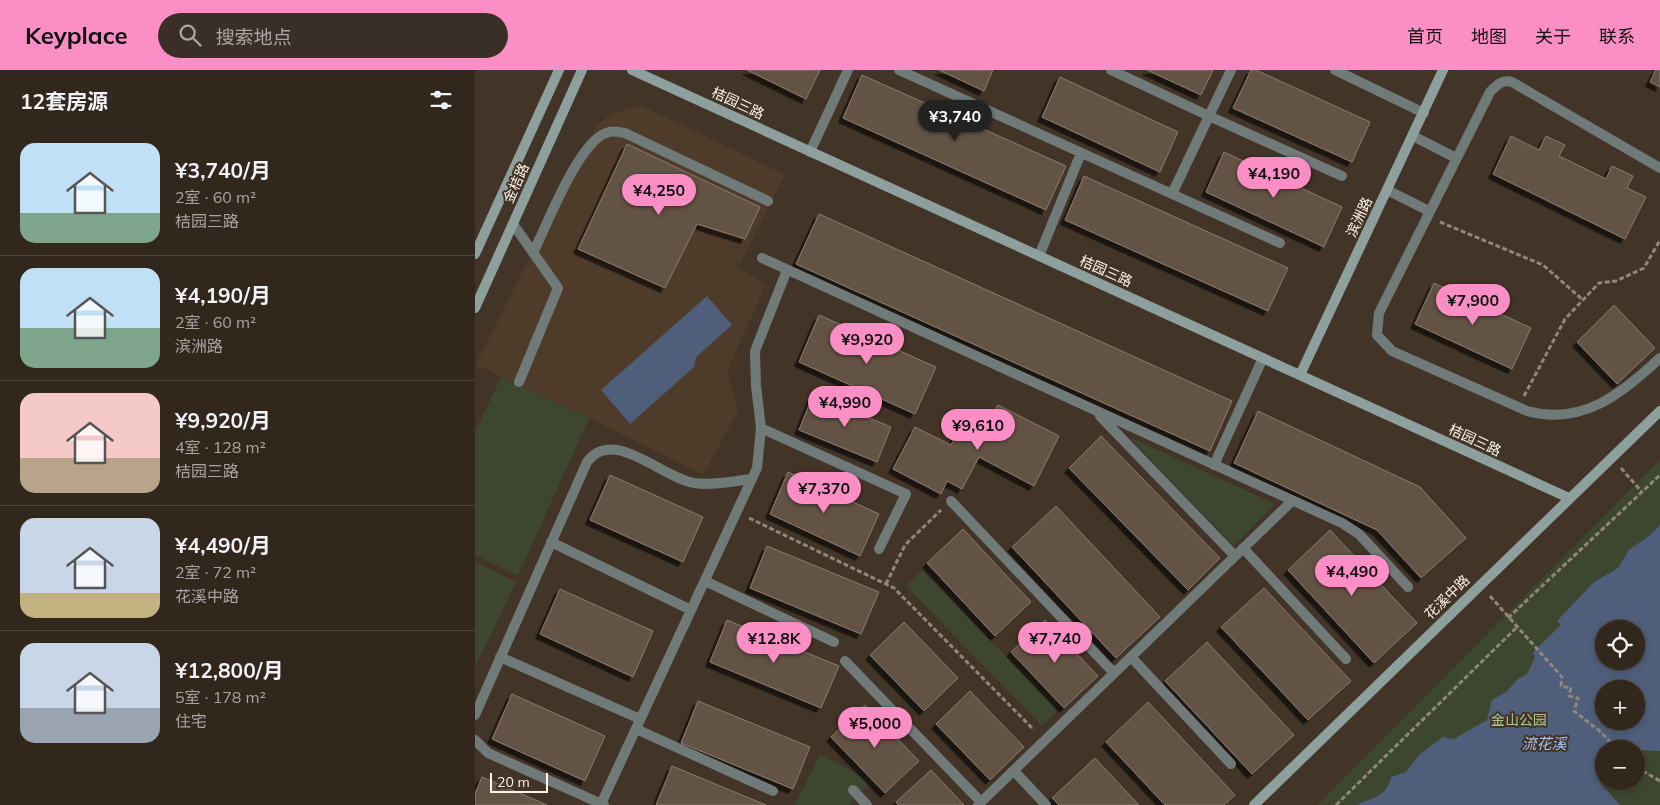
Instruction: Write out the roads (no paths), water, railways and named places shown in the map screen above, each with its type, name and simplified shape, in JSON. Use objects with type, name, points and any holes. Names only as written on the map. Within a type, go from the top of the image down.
[{"type":"street","points":[[475,254],[559,70]]},
{"type":"street","name":"金桔路","points":[[475,308],[583,70]]},
{"type":"street","name":"桔园三路","points":[[632,70],[1569,498]]},
{"type":"street","points":[[810,152],[848,70]]},
{"type":"street","points":[[899,70],[1280,243]]},
{"type":"street","points":[[1111,70],[1342,176]]},
{"type":"street","points":[[1172,194],[1231,70]]},
{"type":"street","points":[[1335,70],[1424,113]]},
{"type":"street","name":"滨洲路","points":[[1300,375],[1443,70]]},
{"type":"street","points":[[1660,168],[1505,80],[1490,92],[1384,300],[1377,320],[1377,335],[1392,351],[1519,407],[1551,416],[1568,415],[1589,409],[1627,386],[1660,358]]},
{"type":"street","points":[[533,253],[581,154],[597,138],[607,132],[625,133],[769,201]]},
{"type":"street","points":[[1413,136],[1456,158]]},
{"type":"street","points":[[1039,256],[1081,153]]},
{"type":"street","points":[[1387,190],[1428,214]]},
{"type":"street","points":[[513,224],[558,288],[519,382]]},
{"type":"street","points":[[761,258],[1342,523],[1359,534],[1407,587]]},
{"type":"street","points":[[475,740],[488,753],[602,804],[752,479],[760,452],[761,428],[756,386],[755,351],[787,270]]},
{"type":"street","points":[[1214,465],[1263,358]]},
{"type":"street","name":"花溪中路","points":[[1254,805],[1660,411]]},
{"type":"street","points":[[1096,412],[1235,556]]},
{"type":"street","points":[[761,428],[906,494],[879,549]]},
{"type":"street","points":[[475,715],[587,462],[593,454],[600,450],[617,449],[691,483],[705,484],[752,479]]},
{"type":"street","points":[[951,501],[1114,674]]},
{"type":"street","points":[[845,661],[980,804],[1292,501]]},
{"type":"street","points":[[551,542],[691,610]]},
{"type":"street","points":[[1243,548],[1346,659]]},
{"type":"street","points":[[705,581],[834,642]]},
{"type":"street","points":[[500,657],[773,791]]},
{"type":"street","points":[[1131,657],[1231,764]]},
{"type":"street","points":[[1014,771],[1046,805]]},
{"type":"street","points":[[853,790],[867,805]]},
{"type":"water","points":[[707,296],[732,325],[696,357],[694,367],[630,424],[601,390]]},
{"type":"water","name":"流花溪","points":[[1660,525],[1660,751],[1645,750],[1645,740],[1595,740],[1595,790],[1606,790],[1620,805],[1357,805],[1383,793],[1391,777],[1406,772],[1419,755],[1443,737],[1454,739],[1487,720],[1492,700],[1506,692],[1519,678],[1527,674],[1535,657],[1533,652],[1561,625],[1557,621],[1594,582],[1618,568],[1629,550],[1649,536]]},
{"type":"park label","name":"金山公园","points":[[1519,720]]}]
